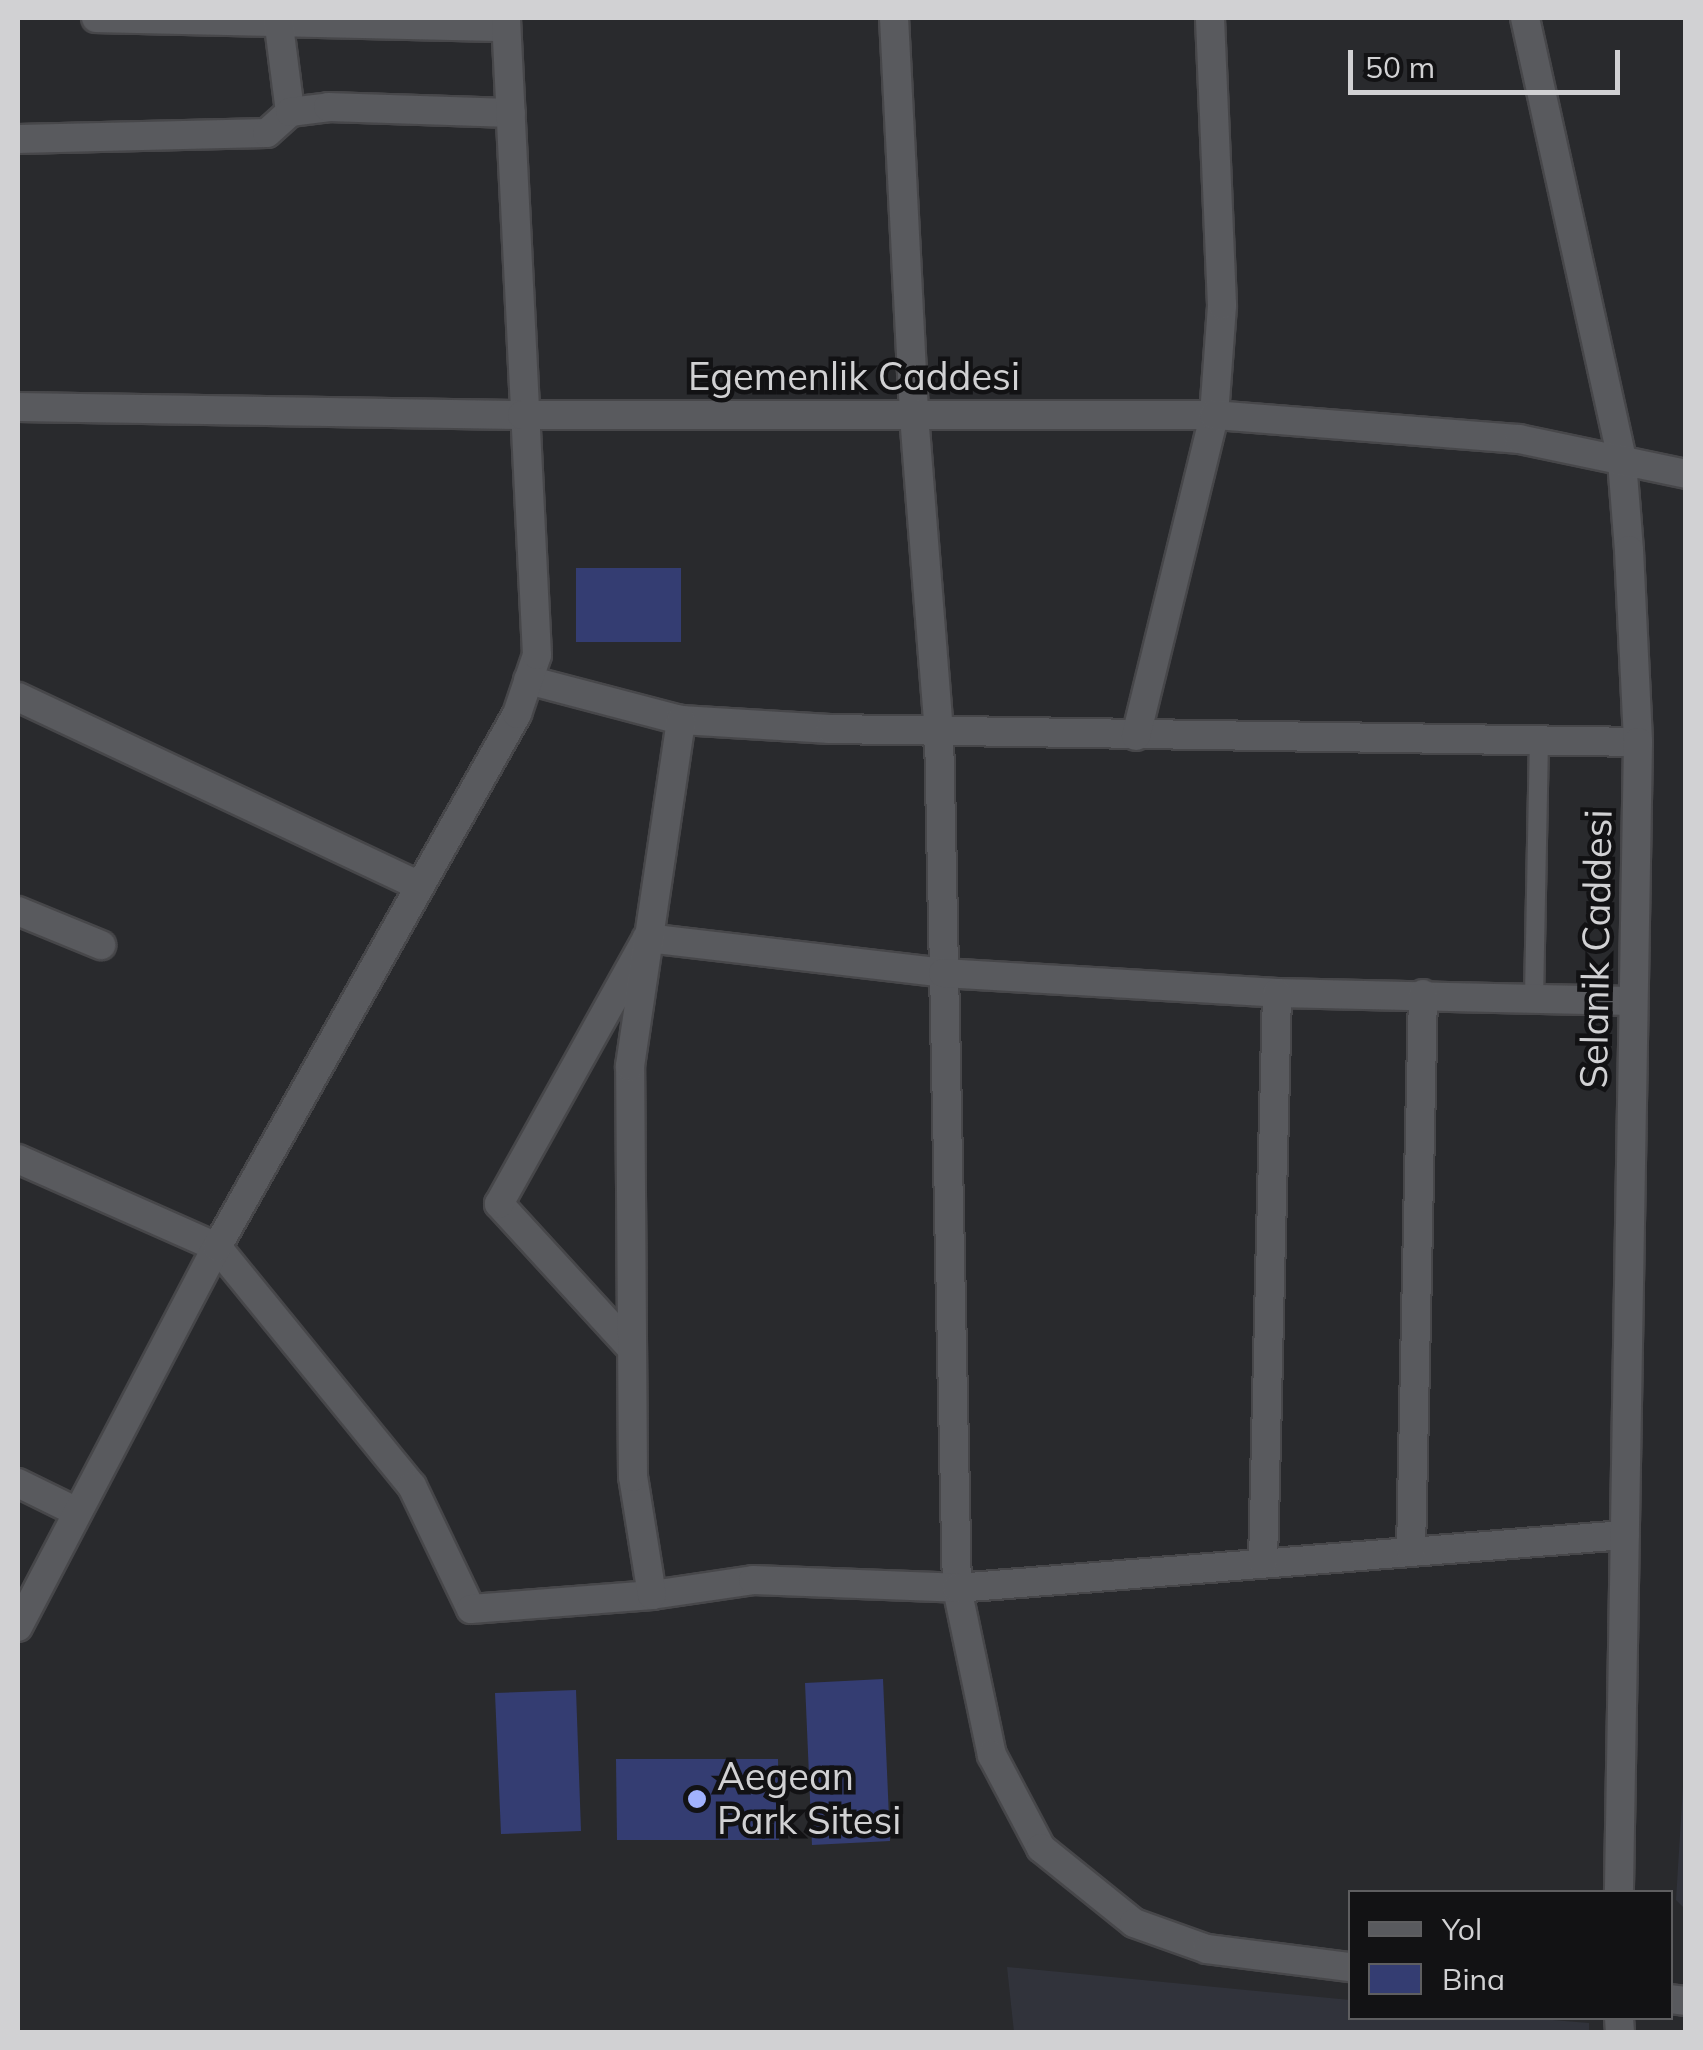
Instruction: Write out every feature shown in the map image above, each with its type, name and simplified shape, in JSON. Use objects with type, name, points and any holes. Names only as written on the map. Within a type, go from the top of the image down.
[{"type":"street","points":[[18,1627],[217,1246],[517,714],[536,655],[506,22],[96,18]]},
{"type":"street","points":[[894,18],[914,415],[939,732],[958,1588],[992,1755],[1040,1848],[1134,1923],[1207,1949],[1348,1967]]},
{"type":"street","points":[[1136,736],[1214,414],[1222,305],[1210,18]]},
{"type":"street","name":"Selanik Caddesi","points":[[1525,18],[1622,461],[1638,742],[1619,1890]]},
{"type":"street","points":[[278,20],[290,112]]},
{"type":"street","points":[[18,139],[267,133],[290,112],[328,107],[511,113]]},
{"type":"street","name":"Egemenlik Caddesi","points":[[18,407],[522,415],[1214,414],[1519,439],[1686,474]]},
{"type":"street","points":[[528,680],[681,720],[939,732],[1638,742]]},
{"type":"street","points":[[18,697],[420,886]]},
{"type":"street","points":[[652,1595],[633,1477],[630,1066],[681,720]]},
{"type":"street","points":[[18,911],[101,945]]},
{"type":"street","points":[[647,938],[943,973],[1277,992],[1631,1000]]},
{"type":"street","points":[[632,1349],[500,1204],[647,938]]},
{"type":"street","points":[[1264,1562],[1277,992]]},
{"type":"street","points":[[1411,1551],[1423,994]]},
{"type":"street","points":[[18,1159],[217,1246],[412,1486],[470,1609],[652,1595],[753,1580],[958,1588],[1625,1536]]},
{"type":"street","points":[[18,1484],[77,1512]]},
{"type":"lane","points":[[1534,998],[1539,742]]},
{"type":"shaded area","points":[[1685,1754],[1686,1909],[1676,1900]]},
{"type":"shaded area","points":[[1007,1967],[1348,2000],[1348,2020],[1589,2023],[1589,2032],[1014,2032]]},
{"type":"building","points":[[576,568],[681,568],[681,642],[576,642]]},
{"type":"building","points":[[883,1679],[890,1841],[812,1845],[805,1683]]},
{"type":"building","points":[[576,1690],[581,1831],[501,1834],[495,1693]]},
{"type":"building","name":"Aegean Park Sitesi","points":[[616,1759],[778,1759],[779,1840],[617,1840]]},
{"type":"place","name":"Aegean Park Sitesi","points":[[697,1799]]}]
